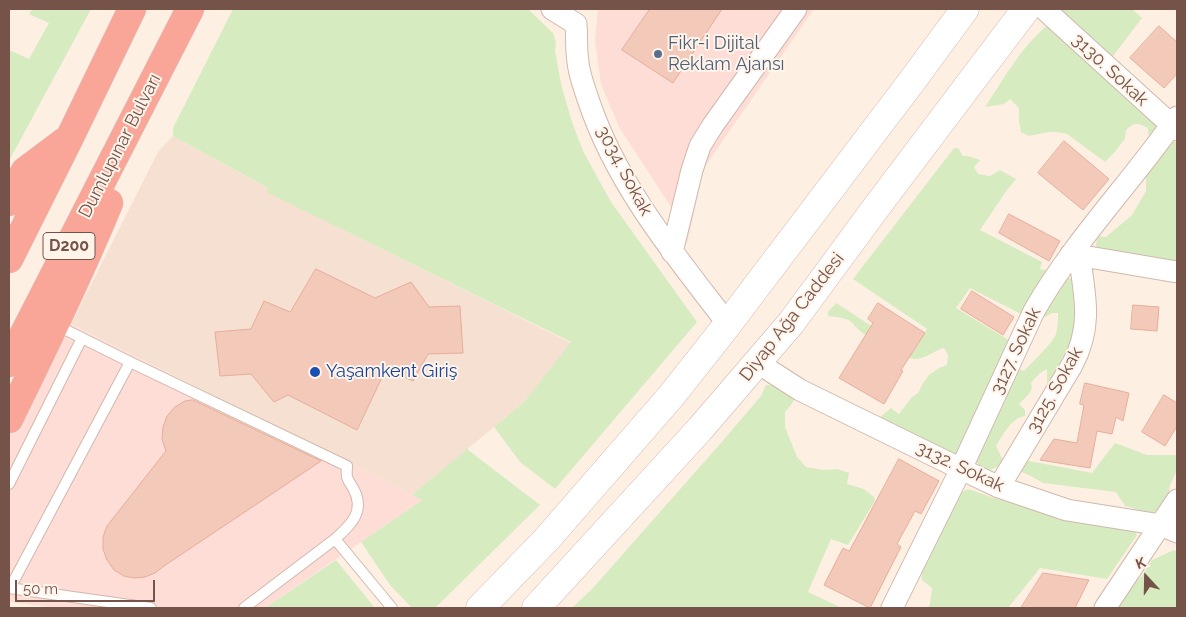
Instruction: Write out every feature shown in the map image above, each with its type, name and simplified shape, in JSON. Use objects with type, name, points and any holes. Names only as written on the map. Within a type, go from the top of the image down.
[{"type":"highway","name":"D200","points":[[9,259],[132,9]]},
{"type":"highway","name":"Dumlupınar Bulvarı","points":[[9,363],[190,9]]},
{"type":"highway","points":[[9,419],[88,254],[126,160],[129,129]]},
{"type":"highway","points":[[9,202],[24,171],[70,137]]},
{"type":"main road","points":[[480,608],[552,533],[672,395],[728,324],[965,9]]},
{"type":"main road","name":"Diyap Ağa Caddesi","points":[[536,608],[700,429],[791,323],[1026,9]]},
{"type":"street","name":"3034. Sokak","points":[[552,9],[578,16],[578,64],[593,114],[618,168],[647,216],[672,252],[728,324]]},
{"type":"street","points":[[672,252],[692,170],[700,146],[796,9]]},
{"type":"street","name":"3130. Sokak","points":[[1044,9],[1175,124]]},
{"type":"street","name":"3127. Sokak","points":[[892,608],[961,470],[1034,311],[1075,254],[1175,124]]},
{"type":"street","points":[[1075,254],[1177,272]]},
{"type":"street","name":"3125. Sokak","points":[[999,487],[1072,365],[1082,344],[1086,322],[1086,297],[1075,254]]},
{"type":"street","name":"3132. Sokak","points":[[758,362],[800,390],[999,487],[1067,510],[1169,529]]},
{"type":"street","points":[[1105,608],[1169,529],[1177,500]]},
{"type":"lane","points":[[55,324],[347,466],[346,477],[354,490],[359,504],[354,519],[335,539],[244,608]]},
{"type":"lane","points":[[9,484],[82,338]]},
{"type":"lane","points":[[130,362],[9,588],[151,608]]},
{"type":"lane","points":[[335,539],[392,608]]},
{"type":"shaded area","points":[[598,9],[814,9],[704,168],[687,244],[670,220],[673,210],[619,127],[601,84],[595,41]]},
{"type":"shaded area","points":[[173,136],[269,189],[267,192],[571,343],[524,402],[412,495],[71,324],[158,152]]},
{"type":"shaded area","points":[[66,322],[422,500],[265,608],[57,608],[9,602],[9,434]]},
{"type":"green space","points":[[33,9],[91,9],[9,161],[9,50],[29,59],[49,23],[29,14]]},
{"type":"green space","points":[[233,9],[528,9],[553,33],[556,42],[555,51],[562,88],[583,151],[611,202],[697,322],[555,489],[520,462],[494,427],[524,402],[571,342],[266,192],[268,188],[173,136],[173,128]]},
{"type":"green space","points":[[1058,9],[1132,9],[1142,18],[1110,60]]},
{"type":"green space","points":[[1045,27],[1054,28],[1155,119],[1157,133],[1149,145],[1148,128],[1139,124],[1134,125],[1126,130],[1125,139],[1105,162],[1067,134],[1049,132],[1029,136],[1021,132],[1019,108],[1010,99],[1004,104],[985,107],[1020,55]]},
{"type":"green space","points":[[1172,142],[1177,142],[1177,267],[1101,251],[1096,246],[1097,236],[1106,237],[1132,215],[1146,191],[1146,177],[1142,172]]},
{"type":"green space","points":[[954,148],[958,148],[963,156],[980,160],[974,167],[978,174],[990,176],[1000,170],[1016,179],[980,230],[1042,262],[1040,269],[1047,270],[1048,276],[1023,315],[970,288],[956,308],[1012,342],[960,455],[950,457],[879,418],[891,408],[899,414],[912,397],[918,393],[929,375],[947,365],[948,355],[944,348],[916,359],[902,356],[870,338],[850,321],[828,316],[828,312],[836,303],[913,353],[927,329],[853,279]]},
{"type":"green space","points":[[1064,278],[1073,278],[1076,297],[1075,334],[1061,360],[1058,370],[1047,383],[1047,369],[1039,374],[1031,383],[1032,389],[1028,395],[1019,404],[1025,410],[1025,416],[1012,423],[996,446],[1003,462],[995,468],[984,469],[980,467],[975,458],[1015,368],[1024,371],[1046,348],[1056,334],[1058,313],[1052,313],[1045,317],[1041,314]]},
{"type":"green space","points":[[766,385],[775,385],[795,398],[785,412],[785,427],[797,457],[806,467],[823,470],[838,469],[849,473],[847,484],[864,489],[874,497],[875,501],[848,545],[831,539],[808,592],[842,608],[572,608],[592,589],[720,444],[761,396]]},
{"type":"green space","points":[[1115,443],[1147,455],[1177,455],[1177,470],[1170,485],[1164,508],[1150,513],[1125,506],[1116,492],[1043,483],[1019,471],[1024,460],[1092,473]]},
{"type":"green space","points":[[467,449],[540,505],[435,608],[412,608],[390,585],[361,542],[422,500],[412,495]]},
{"type":"green space","points":[[968,489],[1039,512],[1133,527],[1137,535],[1107,579],[1040,568],[1008,608],[928,608],[932,588],[922,580],[921,568],[961,493]]},
{"type":"green space","points":[[1174,550],[1177,552],[1177,608],[1118,608],[1152,560]]},
{"type":"green space","points":[[336,560],[375,608],[265,608]]},
{"type":"building","points":[[650,9],[722,9],[673,83],[622,50]]},
{"type":"building","points":[[1159,26],[1177,42],[1177,74],[1164,88],[1130,58]]},
{"type":"building","points":[[1064,141],[1109,179],[1083,210],[1038,173]]},
{"type":"building","points":[[1009,214],[1060,241],[1049,261],[999,233]]},
{"type":"building","points":[[316,269],[375,298],[411,282],[429,307],[460,306],[463,353],[428,354],[413,381],[386,369],[357,430],[288,395],[274,402],[251,374],[220,376],[215,332],[251,329],[264,301],[290,312]]},
{"type":"building","points":[[972,291],[1014,317],[1003,335],[961,309]]},
{"type":"building","points":[[878,303],[925,333],[901,370],[903,371],[884,404],[839,378],[873,323],[868,319]]},
{"type":"building","points":[[1133,305],[1159,307],[1157,331],[1131,329]]},
{"type":"building","points":[[1085,383],[1129,393],[1123,421],[1116,417],[1112,434],[1097,431],[1090,468],[1040,460],[1054,439],[1077,443],[1084,405],[1080,404]]},
{"type":"building","points":[[1164,395],[1177,403],[1177,426],[1165,446],[1142,432]]},
{"type":"building","points":[[193,400],[321,461],[155,573],[145,577],[134,578],[124,576],[114,570],[107,560],[103,549],[103,537],[107,526],[166,451],[162,439],[163,427],[167,416],[175,407],[185,401]]},
{"type":"building","points":[[899,459],[939,481],[921,514],[915,511],[897,544],[901,547],[870,608],[824,585],[843,548],[849,551]]},
{"type":"building","points":[[1043,573],[1089,580],[1075,608],[1021,608]]},
{"type":"place","name":"Fikr-i Dijital Reklam Ajansı","points":[[658,54]]},
{"type":"place","name":"Yaşamkent Giriş","points":[[315,372]]}]
